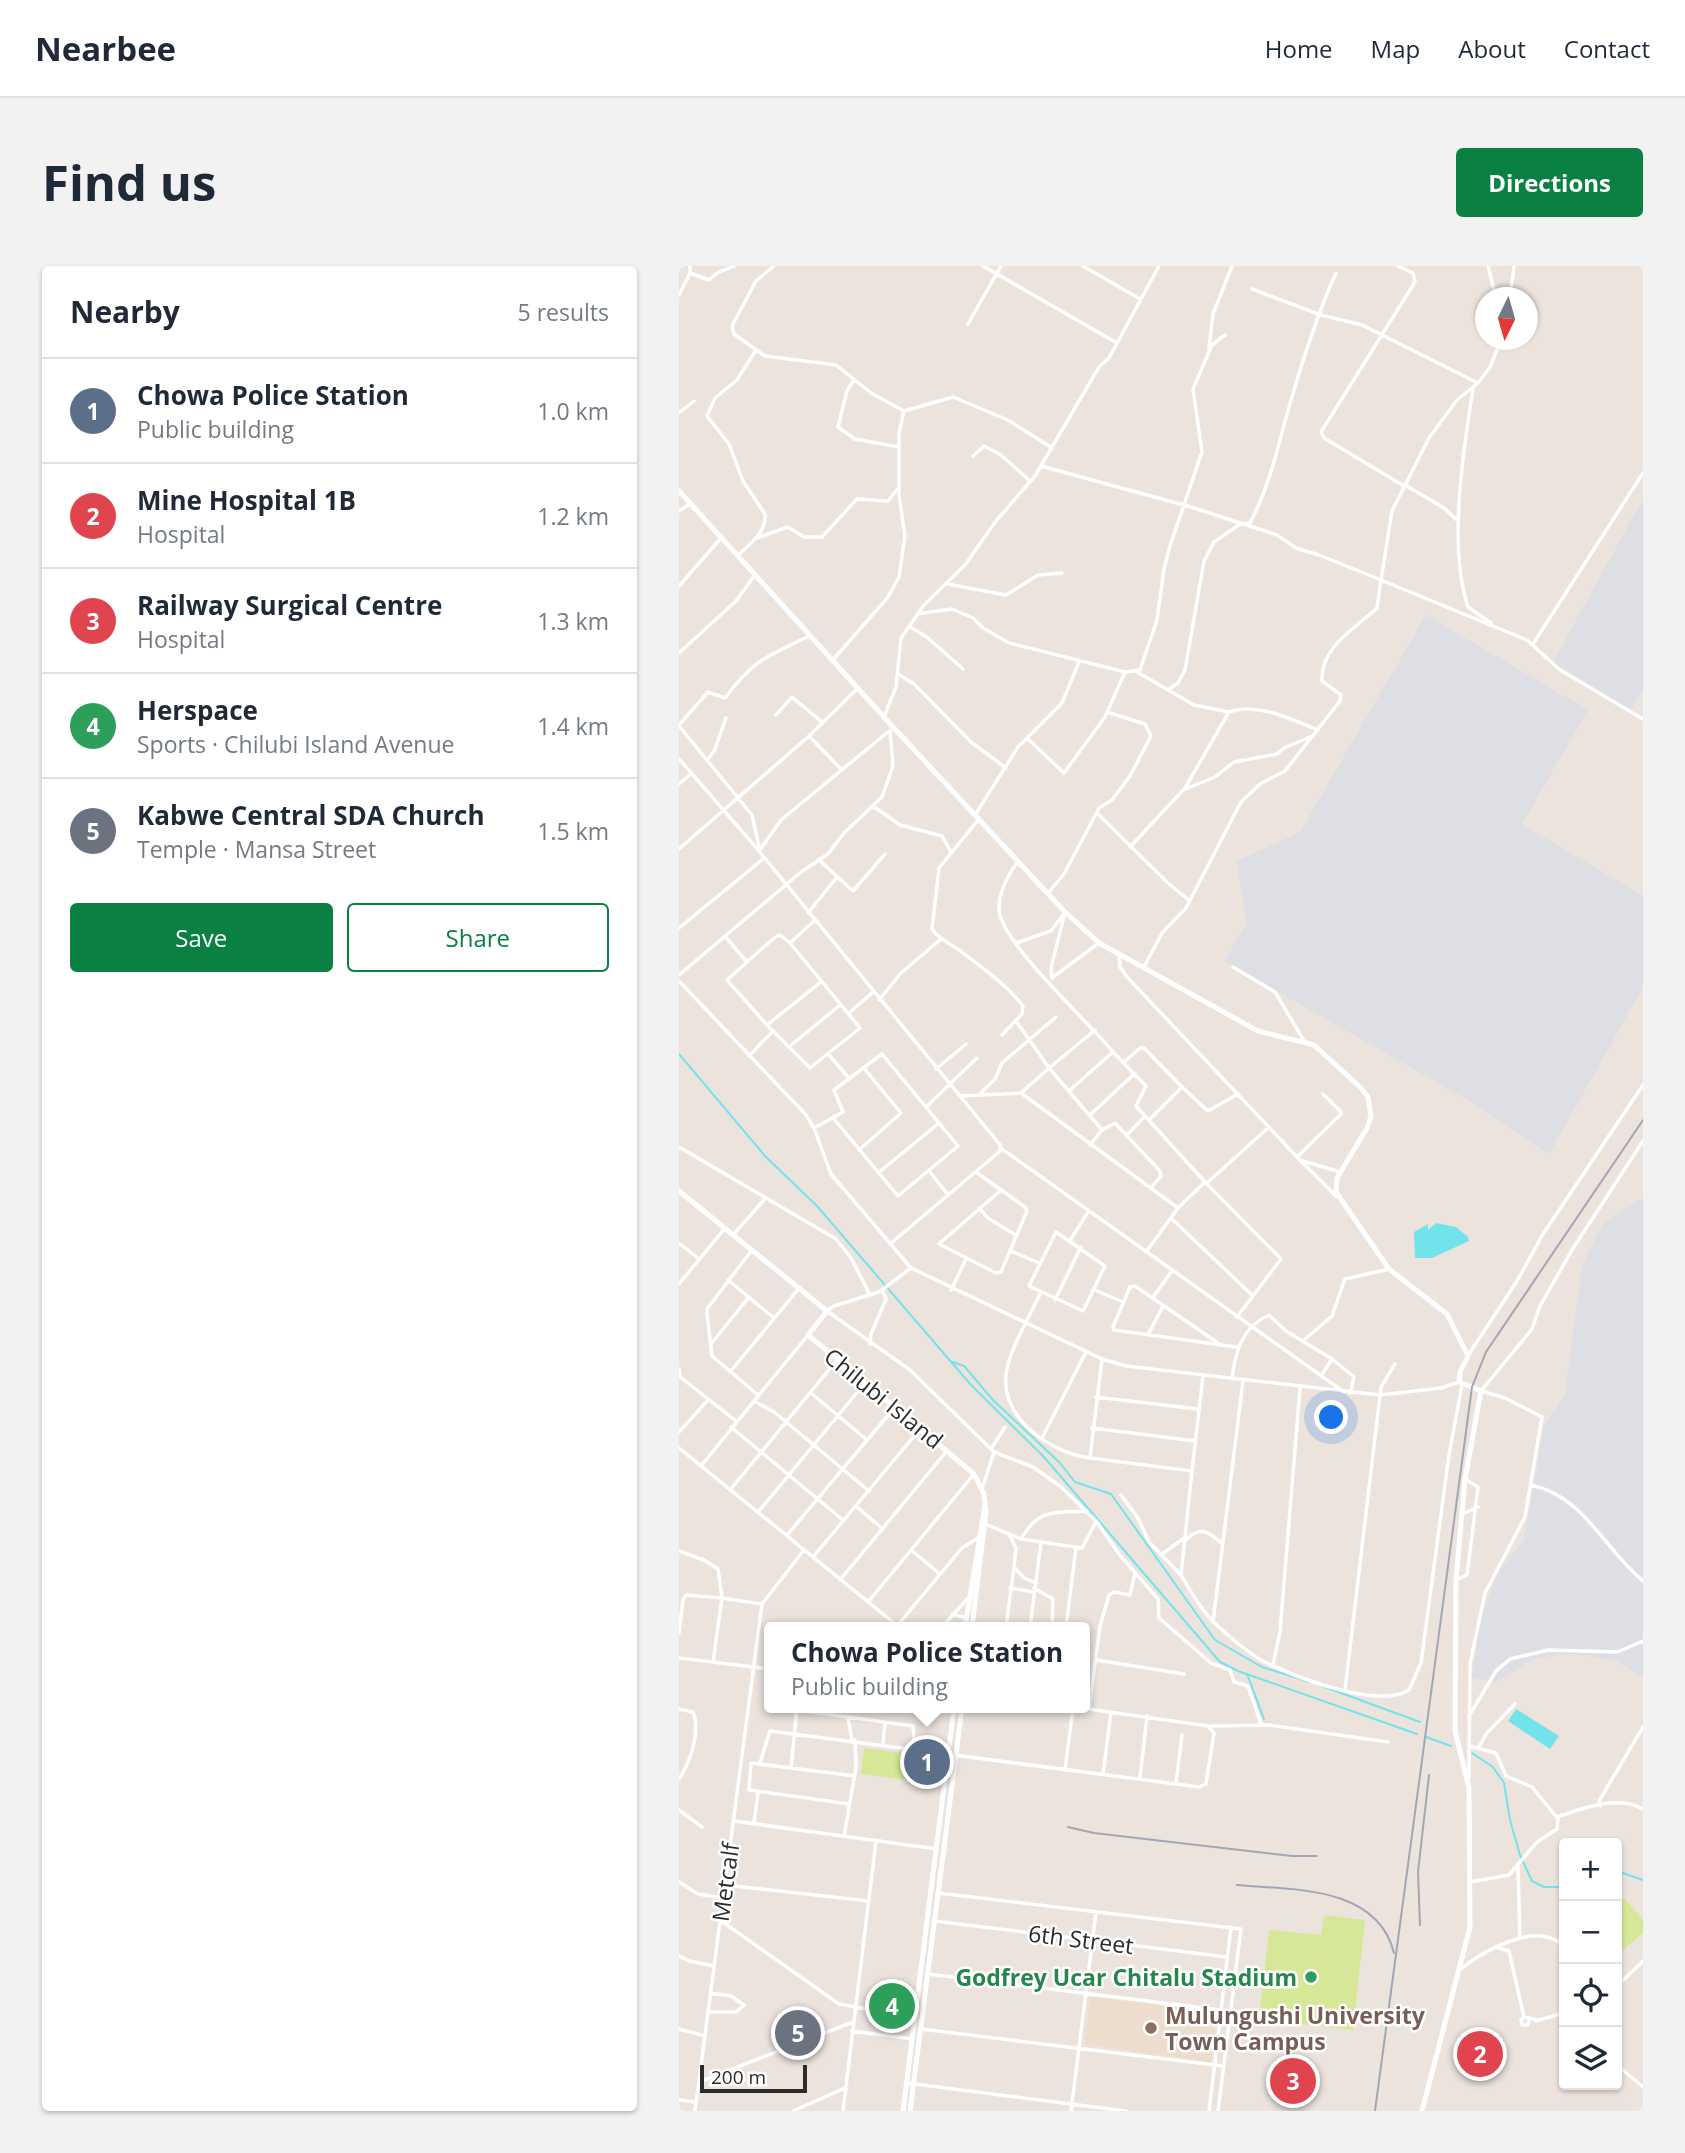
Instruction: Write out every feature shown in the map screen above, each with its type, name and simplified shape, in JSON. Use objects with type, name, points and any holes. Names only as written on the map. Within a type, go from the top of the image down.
[{"type":"street","points":[[679,295],[690,266]]},
{"type":"street","points":[[689,273],[709,280],[717,273],[734,266]]},
{"type":"street","points":[[774,266],[756,281],[731,326],[734,334],[756,350],[775,360],[824,361],[836,365],[871,393],[904,411],[953,397],[1008,420],[1052,448]]},
{"type":"street","points":[[983,266],[1117,343]]},
{"type":"street","points":[[968,324],[1002,266]]},
{"type":"street","points":[[1083,266],[1140,299]]},
{"type":"street","points":[[884,717],[898,674],[899,644],[909,626],[917,614],[947,584],[1041,466],[1099,367],[1117,343],[1159,266]]},
{"type":"street","points":[[1137,672],[1155,629],[1164,569],[1183,505],[1196,478],[1202,452],[1192,389],[1209,351],[1213,314],[1232,266]]},
{"type":"street","points":[[1398,266],[1413,273],[1416,279],[1321,432],[1324,438],[1444,508],[1459,521]]},
{"type":"street","points":[[1488,266],[1493,287]]},
{"type":"street","points":[[1511,287],[1514,266]]},
{"type":"street","points":[[1168,689],[1178,683],[1185,670],[1203,561],[1214,542],[1240,524],[1250,523],[1257,509],[1336,273]]},
{"type":"street","points":[[1252,289],[1321,315],[1362,325],[1478,383]]},
{"type":"street","points":[[1209,351],[1225,335]]},
{"type":"street","points":[[755,540],[764,526],[765,514],[743,481],[734,453],[707,416],[715,398],[737,380],[756,350]]},
{"type":"street","points":[[1143,968],[1162,933],[1181,914],[1241,802],[1260,784],[1285,771],[1341,697],[1322,681],[1325,666],[1338,641],[1377,608],[1390,517],[1429,438],[1457,400],[1478,383],[1490,367],[1497,350]]},
{"type":"street","points":[[855,379],[847,391],[838,427],[855,439],[899,447]]},
{"type":"street","points":[[1473,387],[1459,521],[1460,565],[1470,609],[1495,626]]},
{"type":"street","points":[[679,413],[694,401]]},
{"type":"street","points":[[832,661],[888,597],[899,577],[905,529],[899,500],[899,447],[904,411]]},
{"type":"street","points":[[973,456],[984,446],[1001,455],[1030,481]]},
{"type":"street","points":[[1041,466],[1183,505],[1277,535],[1296,548],[1495,626],[1533,644],[1560,670],[1643,719]]},
{"type":"street","points":[[1533,644],[1643,473]]},
{"type":"street","points":[[737,556],[769,531],[788,527],[804,537],[822,537],[857,499],[865,497],[888,500],[900,485]]},
{"type":"street","points":[[679,491],[892,729],[1049,892],[1065,912],[1099,943],[1258,1031],[1280,1039],[1304,1041]]},
{"type":"street","points":[[679,511],[690,504]]},
{"type":"street","points":[[679,586],[721,538]]},
{"type":"street","points":[[947,584],[1006,595],[1038,575],[1062,573]]},
{"type":"street","points":[[679,653],[736,601],[754,576]]},
{"type":"street","points":[[917,614],[951,609],[973,618],[983,628],[1009,643],[1079,662],[1137,672],[1203,709],[1229,712],[1242,707],[1318,730]]},
{"type":"street","points":[[909,626],[928,638],[963,669]]},
{"type":"street","points":[[809,636],[758,661],[733,685],[725,698],[708,692],[679,726],[752,815],[763,859],[1002,1149],[1251,1328],[1348,1393]]},
{"type":"street","points":[[1002,1035],[1024,1009],[1009,991],[963,952],[941,939],[932,929],[937,874],[977,817],[1018,747],[1062,703],[1079,662]]},
{"type":"street","points":[[1027,738],[1064,773],[1107,712],[1125,672]]},
{"type":"street","points":[[898,674],[921,691],[971,742],[1006,768]]},
{"type":"street","points":[[679,849],[809,736],[858,688]]},
{"type":"street","points":[[776,715],[792,696],[822,722]]},
{"type":"street","points":[[1049,892],[1064,874],[1097,813],[1112,800],[1130,776],[1151,736],[1145,724],[1107,712]]},
{"type":"street","points":[[1130,847],[1181,791],[1229,712]]},
{"type":"street","points":[[707,761],[715,749],[726,718]]},
{"type":"street","points":[[760,852],[781,820],[840,768],[892,729]]},
{"type":"street","points":[[679,975],[819,860],[886,791],[891,776],[892,729]]},
{"type":"street","points":[[809,736],[840,768]]},
{"type":"street","points":[[1181,791],[1215,778],[1234,762],[1277,754],[1284,748],[1312,737]]},
{"type":"street","points":[[679,759],[760,852]]},
{"type":"street","points":[[679,785],[692,773]]},
{"type":"street","points":[[873,806],[900,825],[942,836],[951,852]]},
{"type":"street","points":[[1097,813],[1189,900]]},
{"type":"street","points":[[819,860],[854,891],[885,854]]},
{"type":"street","points":[[679,928],[763,859]]},
{"type":"street","points":[[1019,861],[1001,894],[999,910],[1017,943],[1051,979],[1064,1002],[1095,1030],[1147,1087],[1135,1103],[1147,1118],[1281,1259],[1237,1317]]},
{"type":"street","points":[[807,914],[837,877]]},
{"type":"street","points":[[1017,943],[1051,931],[1065,912]]},
{"type":"street","points":[[1051,979],[1051,968],[1065,922],[1065,912]]},
{"type":"street","points":[[790,943],[814,922]]},
{"type":"street","points":[[725,936],[746,961]]},
{"type":"street","points":[[777,936],[783,936],[860,1028],[810,1068],[727,981],[746,961],[777,936]]},
{"type":"street","points":[[879,1000],[901,973],[941,939]]},
{"type":"street","points":[[1051,979],[1099,943]]},
{"type":"street","points":[[1119,954],[1120,967],[1127,977],[1339,1199],[1389,1269],[1447,1314],[1468,1356]]},
{"type":"street","points":[[1233,967],[1275,992],[1304,1041],[1329,1057],[1367,1097],[1371,1115],[1367,1128],[1337,1178],[1339,1199]]},
{"type":"street","points":[[679,981],[814,1128],[831,1174],[911,1268],[951,1290],[1102,1359],[1126,1366],[1300,1388],[1380,1395],[1461,1384],[1505,1398],[1542,1417],[1523,1524],[1486,1593],[1470,1664],[1470,1927],[1422,2111]]},
{"type":"street","points":[[767,1025],[821,982]]},
{"type":"street","points":[[849,1013],[873,992]]},
{"type":"street","points":[[789,1047],[839,1005]]},
{"type":"street","points":[[980,1094],[995,1079],[1002,1063],[1028,1038],[1056,1017]]},
{"type":"street","points":[[1016,1021],[1049,1068],[1102,1129]]},
{"type":"street","points":[[1021,1093],[1095,1030]]},
{"type":"street","points":[[749,1056],[773,1031]]},
{"type":"street","points":[[936,1069],[966,1044]]},
{"type":"street","points":[[1124,1062],[1140,1048],[1144,1048],[1208,1111],[1238,1094]]},
{"type":"street","points":[[1069,1091],[1113,1052]]},
{"type":"street","points":[[814,1128],[843,1112],[834,1090],[882,1054],[958,1146],[898,1196],[834,1119]]},
{"type":"street","points":[[829,1055],[848,1077]]},
{"type":"street","points":[[927,1106],[977,1058]]},
{"type":"street","points":[[859,1150],[901,1113],[863,1067]]},
{"type":"street","points":[[1090,1115],[1134,1074]]},
{"type":"street","points":[[1121,1495],[1138,1518],[1145,1536],[1181,1575],[1213,1622],[1251,1653],[1273,1665],[1345,1690],[1371,1696],[1397,1695],[1409,1690],[1418,1676],[1461,1384],[1460,1372],[1543,1234],[1643,1085]]},
{"type":"street","points":[[1127,1135],[1182,1087]]},
{"type":"street","points":[[960,1096],[1021,1093],[1178,1208]]},
{"type":"street","points":[[1299,1158],[1340,1115],[1341,1112],[1323,1094]]},
{"type":"street","points":[[878,1173],[939,1123]]},
{"type":"street","points":[[1090,1145],[1102,1129],[1115,1124],[1161,1173],[1151,1188]]},
{"type":"street","points":[[1146,1252],[1178,1208],[1269,1127]]},
{"type":"street","points":[[1469,1788],[1455,1731],[1456,1580],[1465,1479],[1481,1391],[1532,1329],[1540,1307],[1572,1250],[1643,1141]]},
{"type":"street","points":[[679,1147],[764,1200],[836,1240],[851,1258],[870,1295]]},
{"type":"street","points":[[890,1244],[1002,1149]]},
{"type":"street","points":[[1299,1158],[1340,1172]]},
{"type":"street","points":[[930,1171],[949,1195]]},
{"type":"street","points":[[976,1172],[1001,1190],[1027,1211],[999,1273],[966,1259],[939,1242],[1001,1190]]},
{"type":"street","name":"Chilubi Island","points":[[679,1191],[827,1311],[808,1335],[974,1474],[982,1489],[985,1506]]},
{"type":"street","points":[[733,1235],[764,1200]]},
{"type":"street","points":[[979,1208],[988,1218],[1017,1236]]},
{"type":"street","points":[[1071,1239],[1088,1212]]},
{"type":"street","points":[[1171,1217],[1253,1296]]},
{"type":"street","points":[[679,1284],[725,1228]]},
{"type":"street","points":[[1059,1232],[1081,1247],[1105,1266],[1083,1311],[1040,1294],[1028,1286],[1053,1233],[1059,1232]]},
{"type":"street","points":[[679,1243],[699,1259]]},
{"type":"street","points":[[1055,1300],[1081,1247]]},
{"type":"street","points":[[752,1250],[707,1309],[715,1360],[758,1395]]},
{"type":"street","points":[[1011,1251],[1038,1263]]},
{"type":"street","points":[[951,1290],[966,1259]]},
{"type":"street","points":[[911,1268],[883,1289],[827,1311],[910,1370],[993,1450],[1050,1478],[1087,1511],[1159,1601],[1159,1618],[1211,1663],[1230,1670],[1234,1682],[1248,1686],[1261,1724]]},
{"type":"street","points":[[1304,1340],[1332,1316],[1345,1279],[1389,1269]]},
{"type":"street","points":[[1153,1297],[1172,1271]]},
{"type":"street","points":[[728,1280],[774,1318]]},
{"type":"street","points":[[1218,1342],[1133,1286],[1123,1302],[1113,1328],[1148,1335],[1218,1342],[1236,1347]]},
{"type":"street","points":[[730,1372],[800,1287]]},
{"type":"street","points":[[870,1344],[871,1334],[886,1298],[883,1289]]},
{"type":"street","points":[[1095,1290],[1123,1302]]},
{"type":"street","points":[[1040,1294],[1009,1365],[1007,1384],[1017,1416],[1065,1454],[1192,1471]]},
{"type":"street","points":[[711,1344],[749,1297]]},
{"type":"street","points":[[1148,1335],[1164,1305]]},
{"type":"street","points":[[1232,1379],[1236,1347],[1251,1328],[1269,1315],[1293,1337],[1304,1340],[1355,1379],[1348,1393]]},
{"type":"street","points":[[701,1466],[808,1335]]},
{"type":"street","points":[[1042,1438],[1086,1352]]},
{"type":"street","points":[[1090,1458],[1102,1359]]},
{"type":"street","points":[[1321,1376],[1332,1359]]},
{"type":"street","points":[[730,1490],[837,1360]]},
{"type":"street","points":[[1345,1690],[1380,1395],[1383,1381],[1395,1364]]},
{"type":"street","points":[[679,1368],[679,1376],[736,1421]]},
{"type":"street","points":[[1181,1575],[1203,1376]]},
{"type":"street","points":[[1213,1622],[1243,1381]]},
{"type":"street","points":[[758,1511],[865,1383]]},
{"type":"street","points":[[1273,1665],[1280,1632],[1300,1388]]},
{"type":"street","points":[[811,1393],[867,1440]]},
{"type":"street","points":[[1096,1397],[1199,1409]]},
{"type":"street","points":[[679,1432],[708,1400]]},
{"type":"street","points":[[754,1401],[773,1412],[869,1491]]},
{"type":"street","points":[[787,1535],[895,1407]]},
{"type":"street","points":[[679,1420],[684,1425]]},
{"type":"street","points":[[731,1427],[814,1500],[844,1521]]},
{"type":"street","points":[[982,1489],[993,1450],[1005,1427]]},
{"type":"street","points":[[1093,1428],[1195,1441]]},
{"type":"street","points":[[813,1557],[920,1429]]},
{"type":"street","points":[[679,1448],[891,1622]]},
{"type":"street","points":[[840,1580],[948,1451]]},
{"type":"street","points":[[868,1602],[974,1474]]},
{"type":"street","points":[[1456,1580],[1467,1574],[1478,1507],[1478,1487],[1465,1479]]},
{"type":"street","points":[[1531,1485],[1554,1491],[1571,1502],[1643,1581]]},
{"type":"street","points":[[973,1622],[985,1506]]},
{"type":"street","points":[[966,1622],[985,1506]]},
{"type":"street","points":[[857,1507],[883,1529]]},
{"type":"street","points":[[1462,1514],[1478,1507]]},
{"type":"street","points":[[1021,1539],[1033,1520],[1042,1514],[1087,1511]]},
{"type":"street","points":[[985,1524],[1021,1539],[1082,1548],[1097,1522]]},
{"type":"street","points":[[1007,1622],[1016,1548],[1008,1533]]},
{"type":"street","points":[[1161,1555],[1193,1534],[1213,1534],[1222,1544]]},
{"type":"street","points":[[902,1622],[962,1548],[978,1538]]},
{"type":"street","points":[[1031,1622],[1041,1542]]},
{"type":"street","points":[[1067,1622],[1076,1548]]},
{"type":"street","points":[[734,1821],[762,1604],[804,1550]]},
{"type":"street","points":[[911,1550],[940,1574]]},
{"type":"street","points":[[679,1551],[704,1560],[718,1569],[722,1598],[713,1662]]},
{"type":"street","points":[[1014,1567],[1053,1600],[1052,1622]]},
{"type":"street","points":[[1090,1703],[1100,1626],[1109,1595],[1114,1592],[1130,1595],[1135,1571]]},
{"type":"street","points":[[1010,1588],[1035,1587]]},
{"type":"street","points":[[679,1633],[686,1595]]},
{"type":"street","points":[[679,1596],[722,1598],[762,1604]]},
{"type":"street","points":[[946,1622],[969,1597]]},
{"type":"street","points":[[953,1614],[966,1618]]},
{"type":"street","points":[[1468,1716],[1496,1671],[1510,1659],[1549,1650],[1617,1652],[1643,1641]]},
{"type":"street","points":[[679,1658],[764,1668]]},
{"type":"street","points":[[1097,1660],[1184,1674]]},
{"type":"street","points":[[1479,1747],[1486,1734],[1515,1704]]},
{"type":"street","points":[[679,1709],[690,1710],[696,1719],[688,1762],[679,1779]]},
{"type":"street","points":[[1090,1709],[1209,1726],[1261,1724],[1388,1742]]},
{"type":"street","points":[[1103,1774],[1111,1712]]},
{"type":"street","points":[[791,1768],[796,1713]]},
{"type":"street","points":[[822,1713],[914,1726],[915,1749]]},
{"type":"street","points":[[903,2111],[921,2029],[935,1921],[953,1713]]},
{"type":"street","points":[[910,2111],[913,2039],[961,1713]]},
{"type":"street","points":[[1065,1769],[1072,1713]]},
{"type":"street","points":[[1140,1778],[1147,1716]]},
{"type":"street","points":[[844,1837],[855,1776],[853,1740],[848,1717]]},
{"type":"street","points":[[883,1744],[885,1722]]},
{"type":"street","points":[[760,1763],[768,1731],[1199,1787],[1206,1784],[1214,1733],[1209,1726]]},
{"type":"street","points":[[1600,1806],[1599,1801],[1643,1727]]},
{"type":"street","points":[[1176,1783],[1182,1735]]},
{"type":"street","points":[[1468,1746],[1496,1753],[1506,1776],[1532,1787],[1557,1816],[1557,1829],[1537,1842],[1527,1857],[1503,1878],[1470,1882]]},
{"type":"street","points":[[849,1804],[748,1790],[751,1763],[855,1776]]},
{"type":"street","points":[[740,1777],[749,1778]]},
{"type":"street","points":[[754,1824],[758,1791]]},
{"type":"street","points":[[1557,1816],[1600,1806],[1626,1804],[1643,1809]]},
{"type":"street","points":[[679,1810],[702,1828]]},
{"type":"street","name":"Metcalf","points":[[695,2111],[734,1821],[940,1849]]},
{"type":"street","points":[[843,2111],[876,1841]]},
{"type":"street","points":[[1519,1864],[1520,1938]]},
{"type":"street","points":[[679,1882],[698,1894],[723,1898]]},
{"type":"street","points":[[724,1885],[869,1901]]},
{"type":"street","points":[[938,1893],[1241,1930],[1218,2111]]},
{"type":"street","points":[[1071,2111],[1096,1911]]},
{"type":"street","points":[[720,1920],[831,1999],[856,2008],[916,2018]]},
{"type":"street","name":"6th Street","points":[[935,1921],[1227,1957]]},
{"type":"street","points":[[1209,2111],[1231,1927]]},
{"type":"street","points":[[1459,1971],[1493,1947],[1520,1938],[1549,1939],[1559,1944]]},
{"type":"street","points":[[1493,1947],[1509,1951],[1527,2020],[1559,2014]]},
{"type":"street","points":[[1465,1951],[1478,1956]]},
{"type":"street","points":[[679,1956],[714,1966]]},
{"type":"street","points":[[1622,1981],[1643,1961]]},
{"type":"street","points":[[928,1974],[1220,2010]]},
{"type":"street","points":[[708,2012],[736,2012],[744,2006],[731,1996],[710,1993]]},
{"type":"street","points":[[699,2082],[854,2022]]},
{"type":"street","points":[[679,2029],[705,2036]]},
{"type":"street","points":[[921,2029],[1223,2066]]},
{"type":"street","points":[[852,2031],[913,2039]]},
{"type":"street","points":[[1622,2069],[1643,2087]]},
{"type":"street","points":[[910,2083],[1126,2111]]},
{"type":"street","points":[[793,2111],[846,2088]]},
{"type":"street","points":[[679,2100],[696,2102]]},
{"type":"shaded area","points":[[1643,499],[1643,690],[1631,710],[1553,662]]},
{"type":"shaded area","points":[[1426,615],[1588,710],[1522,824],[1643,896],[1643,987],[1549,1154],[1468,1100],[1224,961],[1247,924],[1237,861],[1300,832]]},
{"type":"shaded area","points":[[1643,1198],[1643,1678],[1618,1661],[1567,1653],[1532,1660],[1496,1682],[1472,1677],[1480,1621],[1499,1570],[1524,1540],[1544,1427],[1565,1395],[1582,1266],[1603,1224]]},
{"type":"shaded area","name":"Mulungushi University Town Campus","points":[[1090,1997],[1218,2012],[1211,2062],[1085,2044]]},
{"type":"green space","points":[[864,1748],[911,1754],[908,1780],[861,1774]]},
{"type":"green space","points":[[1625,1899],[1643,1920],[1643,1933],[1622,1951],[1622,1901]]},
{"type":"green space","name":"Godfrey Ucar Chitalu Stadium","points":[[1324,1915],[1365,1920],[1353,2030],[1259,2019],[1269,1930],[1321,1935]]},
{"type":"water","points":[[1436,1223],[1456,1227],[1469,1241],[1432,1258],[1415,1258],[1414,1232],[1428,1224],[1428,1230]]},
{"type":"water","points":[[1516,1709],[1559,1736],[1550,1749],[1508,1721]]},
{"type":"waterway","points":[[679,1054],[765,1156],[817,1206],[971,1385],[1044,1457],[1220,1662],[1238,1671],[1417,1734]]},
{"type":"waterway","points":[[953,1362],[964,1366],[993,1400],[1060,1463],[1075,1482],[1111,1494],[1215,1640],[1262,1667],[1310,1682]]},
{"type":"waterway","points":[[1247,1674],[1264,1719]]},
{"type":"waterway","points":[[1322,1686],[1420,1722]]},
{"type":"waterway","points":[[1426,1737],[1451,1746]]},
{"type":"waterway","points":[[1472,1753],[1493,1767],[1504,1783],[1510,1820],[1520,1855],[1532,1881],[1544,1887],[1559,1887]]},
{"type":"waterway","points":[[1622,1873],[1643,1880]]},
{"type":"railway","points":[[1375,2111],[1472,1387],[1486,1352],[1643,1120]]},
{"type":"railway","points":[[1420,1925],[1418,1872],[1429,1775]]},
{"type":"railway","points":[[1068,1827],[1094,1833],[1292,1856],[1317,1856]]},
{"type":"railway","points":[[1237,1885],[1306,1891],[1330,1895],[1351,1903],[1370,1914],[1385,1931],[1394,1953]]},
{"type":"place","name":"Chowa Police Station","points":[[927,1762]]},
{"type":"place","name":"Godfrey Ucar Chitalu Stadium","points":[[1311,1977]]},
{"type":"place","name":"Herspace","points":[[892,2006]]},
{"type":"place","name":"Mulungushi University Town Campus","points":[[1151,2028]]},
{"type":"place","name":"Kabwe Central SDA Church","points":[[798,2033]]},
{"type":"place","name":"Mine Hospital 1B","points":[[1480,2054]]},
{"type":"place","name":"Railway Surgical Centre","points":[[1293,2081]]}]
